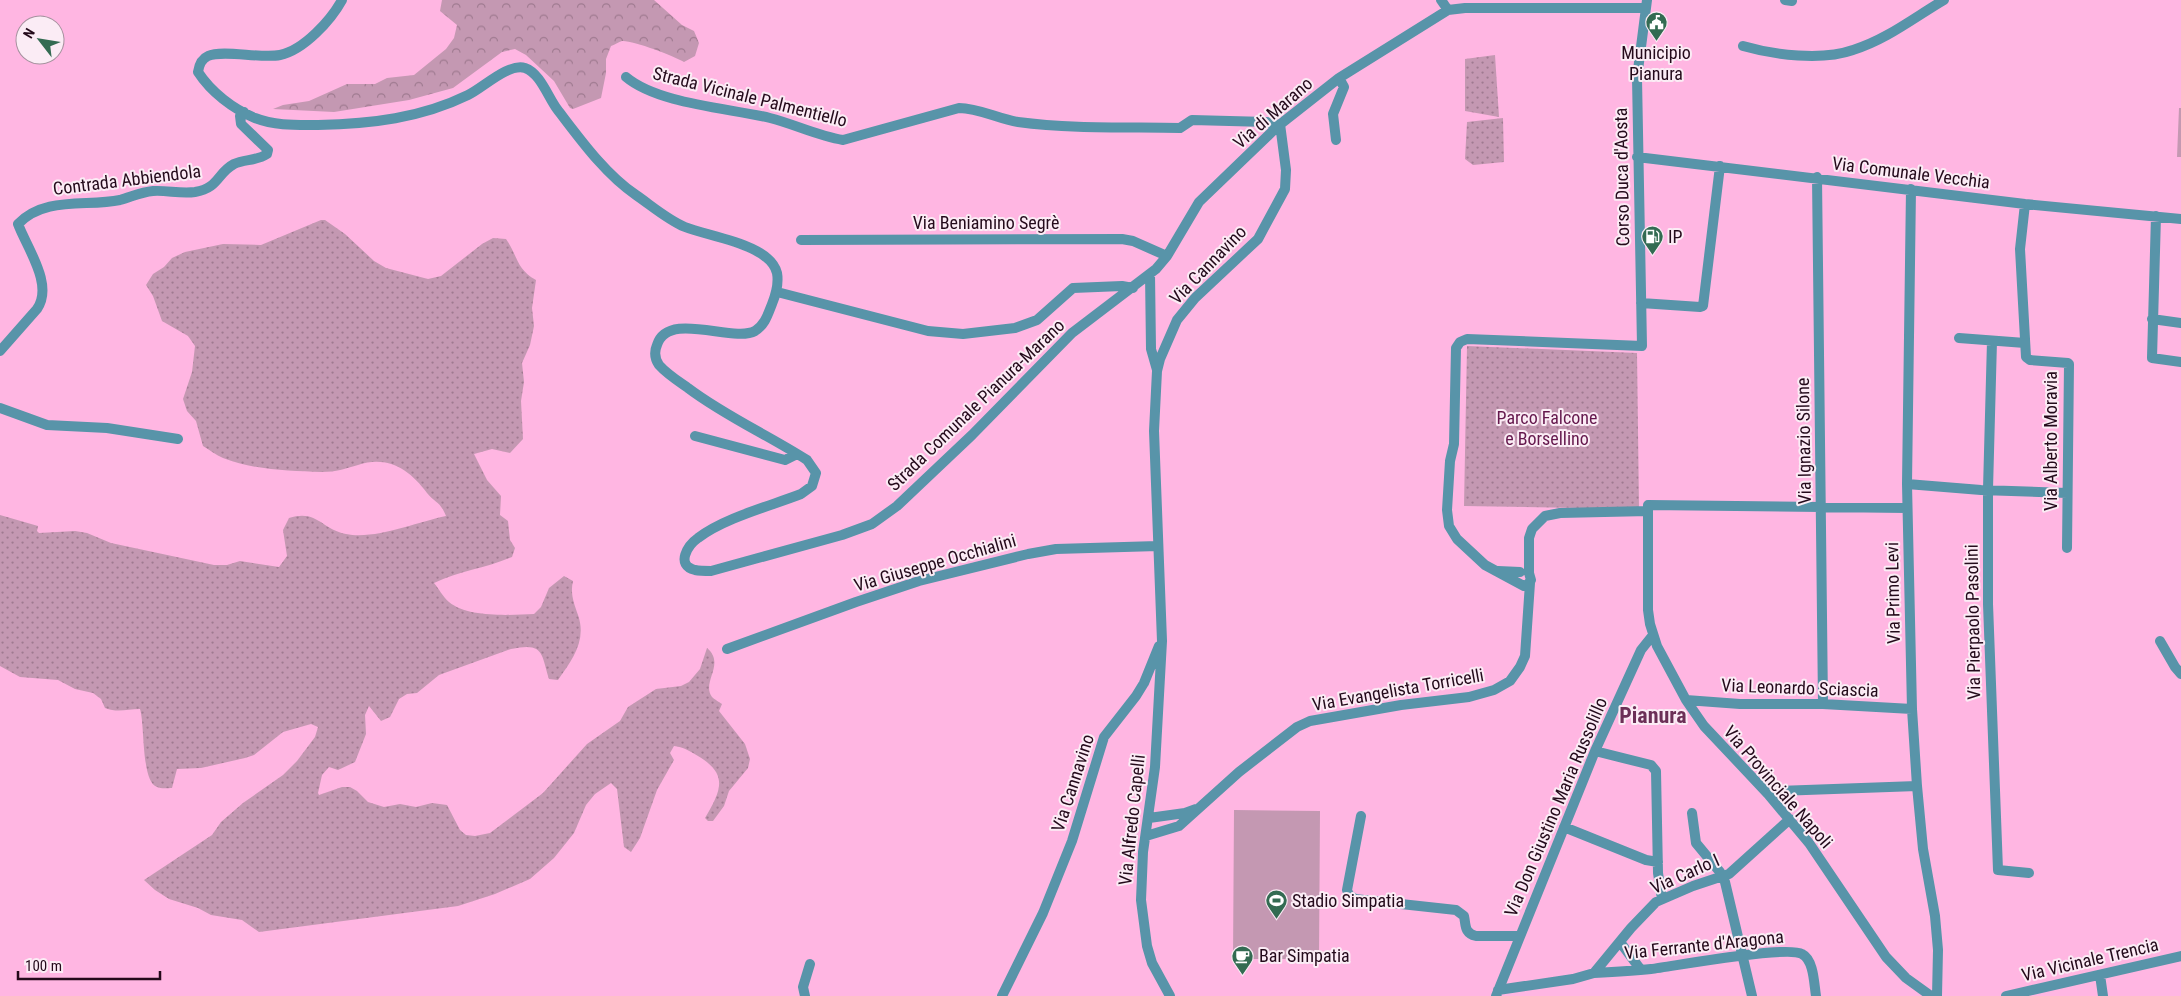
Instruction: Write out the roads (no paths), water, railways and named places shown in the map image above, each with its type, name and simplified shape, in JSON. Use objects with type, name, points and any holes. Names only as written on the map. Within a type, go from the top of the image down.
[{"type":"street","name":"Strada Comunale Pianura-Marano","points":[[342,0],[323,26],[294,50],[280,55],[250,57],[228,54],[208,56],[200,62],[198,72],[204,81],[228,102],[257,118],[283,124],[362,124],[405,117],[438,108],[471,94],[504,73],[515,68],[524,68],[533,73],[555,107],[582,142],[611,174],[631,192],[683,226],[755,250],[773,264],[777,271],[777,292],[765,321],[754,332],[743,333],[694,328],[669,331],[659,338],[655,351],[658,363],[673,378],[703,400],[807,460],[816,473],[812,486],[801,494],[718,526],[699,537],[685,551],[685,561],[691,568],[711,571],[842,535],[872,524],[897,506],[972,435],[1072,333],[1150,274]]},
{"type":"street","points":[[1441,0],[1448,10],[1465,8],[1579,9],[1646,4]]},
{"type":"street","points":[[1743,46],[1780,53],[1846,53],[1888,34],[1944,0]]},
{"type":"street","name":"Corso Duca d'Aosta","points":[[1525,581],[1492,570],[1456,538],[1448,521],[1450,461],[1454,444],[1456,348],[1464,339],[1642,346],[1637,78],[1646,4]]},
{"type":"street","name":"Via di Marano","points":[[1150,274],[1167,256],[1199,202],[1279,125],[1339,78],[1448,10]]},
{"type":"street","name":"Strada Vicinale Palmentiello","points":[[626,77],[634,83],[663,96],[771,118],[830,138],[843,140],[958,108],[974,109],[1015,121],[1060,126],[1180,128],[1192,120],[1267,122],[1279,125]]},
{"type":"street","points":[[1336,140],[1333,116],[1344,87],[1339,78]]},
{"type":"street","name":"Contrada Abbiendola","points":[[0,351],[43,301],[43,286],[40,274],[18,224],[23,218],[47,206],[105,202],[155,190],[178,193],[196,192],[208,188],[215,184],[232,165],[262,158],[268,150],[265,145],[241,124],[240,116],[244,112]]},
{"type":"street","name":"Via Cannavino","points":[[1002,996],[1043,913],[1072,840],[1104,737],[1144,682],[1162,641],[1154,431],[1157,371],[1160,359],[1177,320],[1195,298],[1258,239],[1284,188],[1286,170],[1279,125]]},
{"type":"street","name":"Via Comunale Vecchia","points":[[1637,157],[1911,188],[2025,204],[2181,219]]},
{"type":"street","points":[[1641,303],[1703,306],[1720,166]]},
{"type":"street","name":"Via Ignazio Silone","points":[[1817,177],[1823,704]]},
{"type":"street","name":"Via Primo Levi","points":[[1911,188],[1907,484],[1912,709],[1917,786],[1938,950],[1937,996]]},
{"type":"street","name":"Via Alberto Moravia","points":[[2025,204],[2020,249],[2026,356],[2028,360],[2069,364],[2066,548]]},
{"type":"street","points":[[2156,216],[2152,359],[2181,362]]},
{"type":"street","name":"Via Beniamino Segrè","points":[[801,240],[1122,240],[1133,241],[1167,256]]},
{"type":"street","name":"Via Cannavino","points":[[1150,274],[1151,349],[1157,371]]},
{"type":"street","points":[[781,293],[928,331],[964,334],[1015,328],[1037,320],[1073,288],[1122,286],[1133,288]]},
{"type":"street","points":[[2152,319],[2181,323]]},
{"type":"street","points":[[1959,338],[2025,343]]},
{"type":"street","name":"Via Pierpaolo Pasolini","points":[[1992,341],[1988,489],[1989,654],[1998,870],[2029,873]]},
{"type":"street","points":[[0,408],[47,425],[107,428],[178,439]]},
{"type":"street","points":[[695,436],[786,460],[797,454]]},
{"type":"street","points":[[1907,484],[2067,493]]},
{"type":"street","points":[[1653,635],[1648,610],[1648,508],[1908,508]]},
{"type":"street","name":"Via Evangelista Torricelli","points":[[1146,836],[1179,826],[1239,772],[1288,733],[1310,721],[1401,705],[1469,696],[1494,690],[1510,681],[1520,668],[1525,656],[1525,581],[1529,538],[1538,521],[1545,516],[1560,513],[1648,508]]},
{"type":"street","name":"Via Giuseppe Occhialini","points":[[727,649],[919,581],[1028,554],[1056,549],[1158,546]]},
{"type":"street","name":"Via Provinciale Napoli","points":[[1653,635],[1686,700],[1715,739],[1790,819],[1886,957],[1906,978],[1931,996]]},
{"type":"street","name":"Via Don Giustino Maria Russolillo","points":[[1497,993],[1595,751],[1641,650],[1653,635]]},
{"type":"street","name":"Via Alfredo Capelli","points":[[1162,641],[1155,767],[1141,879],[1143,925],[1152,964],[1170,996]]},
{"type":"street","points":[[2160,641],[2181,674]]},
{"type":"street","name":"Via Leonardo Sciascia","points":[[1686,700],[1740,704],[1823,704],[1912,709]]},
{"type":"street","points":[[1595,751],[1651,765],[1656,770],[1658,862],[1662,899]]},
{"type":"street","points":[[1768,794],[1778,791],[1917,786]]},
{"type":"street","name":"Via Evangelista Torricelli","points":[[1149,818],[1185,813],[1197,809]]},
{"type":"street","points":[[1692,813],[1696,843],[1722,876],[1752,996]]},
{"type":"street","points":[[1361,816],[1347,890],[1351,897],[1456,910],[1464,916],[1466,929],[1470,935],[1520,936]]},
{"type":"street","name":"Via Carlo I","points":[[1594,973],[1638,919],[1662,899],[1731,872],[1790,819]]},
{"type":"street","points":[[1564,827],[1646,860],[1658,862]]},
{"type":"street","points":[[1620,942],[1641,970]]},
{"type":"street","name":"Via Ferrante d'Aragona","points":[[1594,973],[1641,970],[1742,955],[1796,952],[1802,953],[1810,963],[1816,996]]},
{"type":"street","name":"Via Vicinale Trencia","points":[[2006,996],[2181,956]]},
{"type":"street","points":[[805,996],[803,987],[810,964]]},
{"type":"street","points":[[1497,993],[1573,979],[1594,973]]},
{"type":"street","points":[[2100,975],[2103,996]]},
{"type":"place","name":"Municipio Pianura","points":[[1656,42]]},
{"type":"place","name":"IP","points":[[1652,256]]},
{"type":"place","name":"Stadio Simpatia","points":[[1276,920]]},
{"type":"place","name":"Bar Simpatia","points":[[1243,975]]},
{"type":"district","name":"Pianura","points":[[1653,715]]},
{"type":"park label","name":"Parco Falcone e Borsellino","points":[[1547,428]]}]
